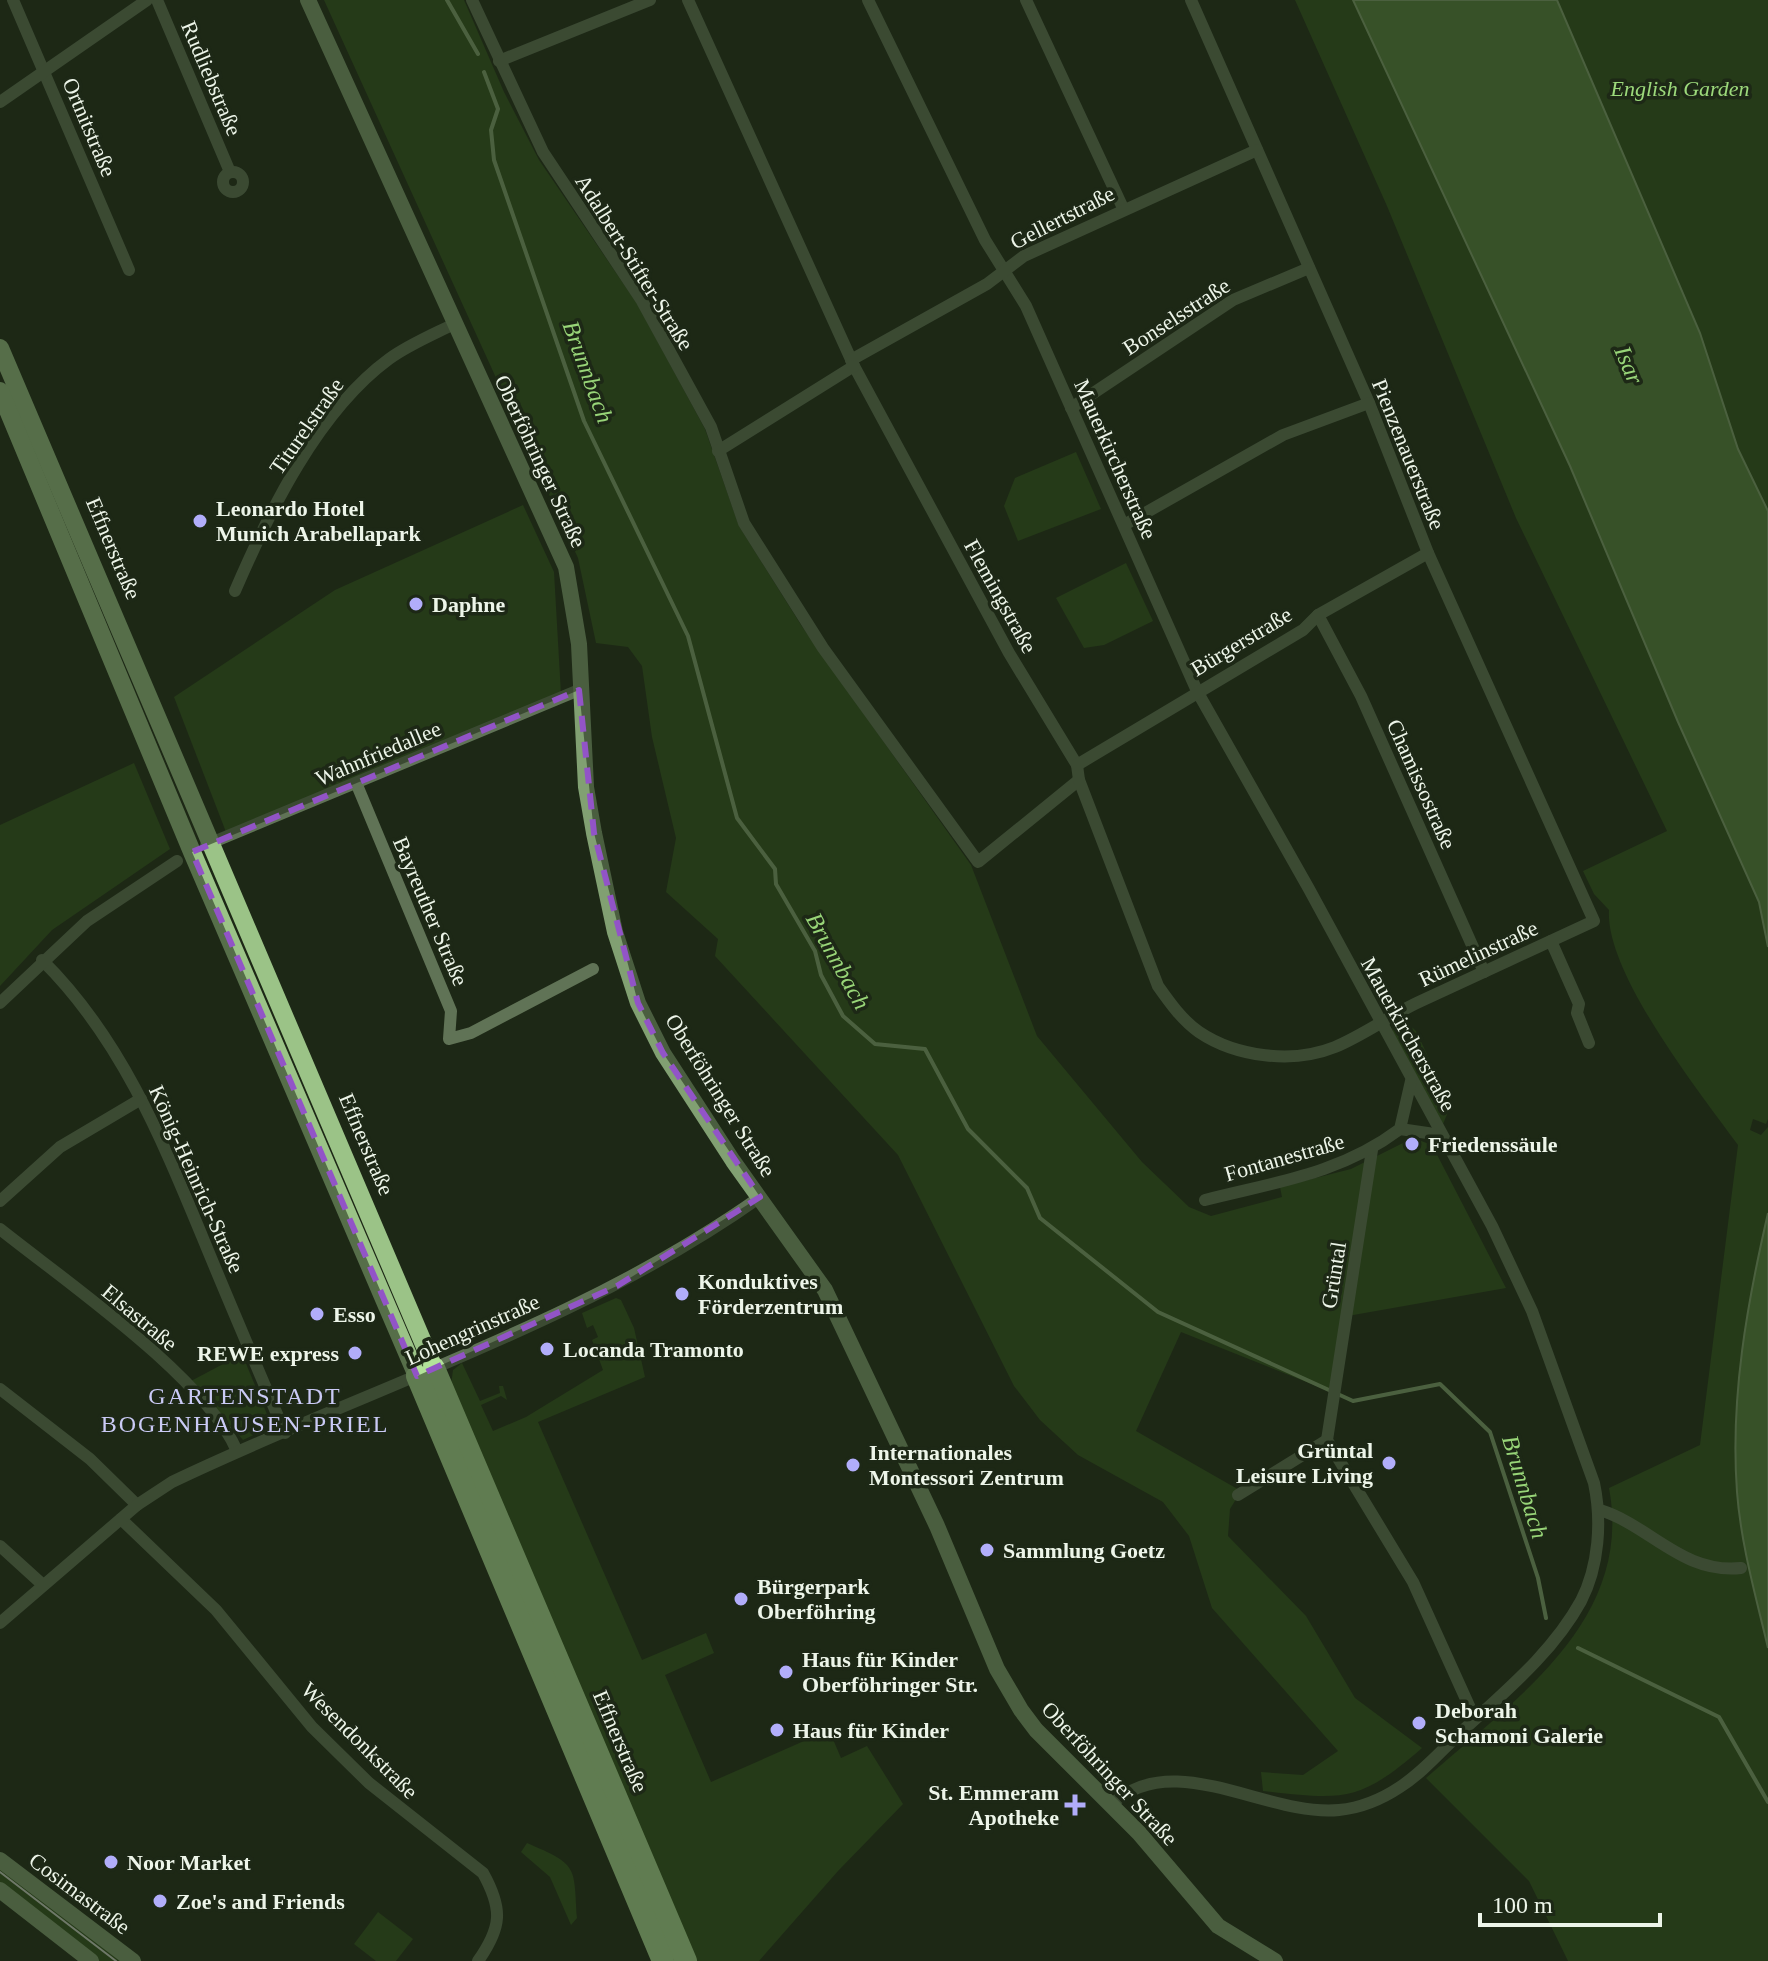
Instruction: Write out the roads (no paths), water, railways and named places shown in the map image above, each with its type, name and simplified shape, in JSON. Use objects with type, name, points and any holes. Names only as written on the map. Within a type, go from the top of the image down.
[{"type":"highway","name":"Effnerstraße","points":[[426,1372],[663,1961]]},
{"type":"highway","name":"Effnerstraße","points":[[426,1372],[686,1961]]},
{"type":"main road","name":"Oberföhringer Straße","points":[[308,0],[566,567],[579,644],[586,787],[615,932],[638,1003],[663,1053],[825,1290],[1007,1688],[1036,1730],[1112,1804],[1218,1926],[1275,1961]]},
{"type":"main road","name":"Effnerstraße","points":[[0,348],[329,1120],[426,1372]]},
{"type":"main road","name":"Effnerstraße","points":[[0,391],[184,856],[426,1372]]},
{"type":"main road","name":"Cosimastraße","points":[[0,1860],[133,1961]]},
{"type":"main road","name":"Cosimastraße","points":[[0,1890],[91,1961]]},
{"type":"street","name":"Ortnitstraße","points":[[13,0],[129,270]]},
{"type":"street","points":[[0,102],[147,0]]},
{"type":"street","name":"Rudliebstraße","points":[[157,0],[230,172]]},
{"type":"street","name":"Adalbert-Stifter-Straße","points":[[472,0],[561,183],[642,301],[711,427],[744,523],[823,648],[978,862],[1079,780]]},
{"type":"street","points":[[499,61],[650,0]]},
{"type":"street","name":"Flemingstraße","points":[[688,0],[853,363],[1009,653],[1077,765],[1079,780],[1158,986],[1175,1009],[1199,1032],[1251,1053],[1281,1057],[1311,1055],[1336,1047],[1379,1022]]},
{"type":"street","name":"Mauerkircherstraße","points":[[868,0],[985,240],[1026,306],[1197,691],[1309,889],[1492,1226],[1532,1311],[1594,1483],[1600,1510],[1591,1575],[1581,1600],[1544,1653],[1401,1787],[1363,1806],[1339,1810],[1297,1809],[1217,1788],[1165,1782],[1136,1787],[1112,1804]]},
{"type":"street","points":[[1026,0],[1123,208]]},
{"type":"street","name":"Pienzenauerstraße","points":[[1191,0],[1369,403],[1428,553],[1594,921]]},
{"type":"street","name":"Gellertstraße","points":[[718,451],[853,363],[987,284],[1024,256],[1123,208],[1257,150]]},
{"type":"street","name":"Bonselsstraße","points":[[1071,408],[1233,300],[1309,268]]},
{"type":"street","name":"Titurelstraße","points":[[235,591],[261,530],[296,471],[352,391],[390,357],[454,324]]},
{"type":"street","points":[[1124,525],[1283,435],[1369,403]]},
{"type":"street","name":"Bürgerstraße","points":[[1077,765],[1303,630],[1318,615],[1428,553]]},
{"type":"street","name":"Chamissostraße","points":[[1318,615],[1361,696],[1484,972]]},
{"type":"street","name":"Wahnfriedallee","points":[[0,1003],[42,960],[97,913],[184,856],[579,690]]},
{"type":"street","name":"Bayreuther Straße","points":[[357,785],[451,1011],[449,1039],[471,1033],[593,969]]},
{"type":"street","name":"Rümelinstraße","points":[[1379,1022],[1594,921]]},
{"type":"street","points":[[1551,941],[1579,1004],[1577,1013],[1589,1043]]},
{"type":"street","name":"König-Heinrich-Straße","points":[[42,960],[71,989],[103,1030],[141,1099],[285,1433]]},
{"type":"street","points":[[1372,1150],[1400,1129],[1411,1081]]},
{"type":"street","points":[[0,1201],[60,1147],[141,1099]]},
{"type":"street","points":[[1400,1129],[1441,1135]]},
{"type":"street","name":"Fontanestraße","points":[[1205,1200],[1345,1164],[1372,1150]]},
{"type":"street","name":"Grüntal","points":[[1327,1440],[1372,1150]]},
{"type":"street","name":"Lohengrinstraße","points":[[0,1623],[137,1505],[172,1482],[617,1286],[685,1248],[760,1197]]},
{"type":"street","name":"Elsastraße","points":[[0,1229],[137,1338],[173,1371],[230,1435],[237,1451]]},
{"type":"street","points":[[0,1389],[90,1459],[137,1505]]},
{"type":"street","points":[[1238,1495],[1327,1440],[1413,1582],[1475,1719]]},
{"type":"street","points":[[1600,1510],[1636,1524],[1660,1544],[1689,1561],[1713,1569],[1741,1568]]},
{"type":"street","name":"Wesendonkstraße","points":[[121,1519],[216,1610],[312,1727],[369,1783],[483,1873],[494,1892],[499,1921],[491,1944],[478,1961]]},
{"type":"street","points":[[0,1546],[43,1585]]},
{"type":"water","name":"Isar","points":[[1353,0],[1557,0],[1700,333],[1738,449],[1768,511],[1768,947],[1759,902],[1678,722],[1570,466]]},
{"type":"water","points":[[1768,1213],[1768,1648],[1742,1532],[1735,1457],[1742,1351]]},
{"type":"waterway","name":"Brunnbach","points":[[447,0],[478,54]]},
{"type":"waterway","name":"Brunnbach","points":[[484,72],[498,109],[491,130],[494,160],[584,421],[688,636],[737,818],[775,869],[776,884],[815,951],[821,975],[843,1016],[875,1044],[925,1049],[968,1129],[1027,1188],[1040,1218],[1158,1312],[1353,1401],[1440,1384],[1490,1432],[1538,1578],[1546,1618]]},
{"type":"waterway","name":"Brunnbach","points":[[1578,1648],[1719,1717],[1768,1802]]},
{"type":"tram line","points":[[0,1872],[116,1961]]},
{"type":"place","name":"Leonardo Hotel Munich Arabellapark","points":[[200,521]]},
{"type":"place","name":"Daphne","points":[[416,604]]},
{"type":"place","name":"Friedenssäule","points":[[1412,1144]]},
{"type":"place","name":"Konduktives Förderzentrum","points":[[682,1294]]},
{"type":"place","name":"Esso","points":[[317,1314]]},
{"type":"place","name":"Locanda Tramonto","points":[[547,1349]]},
{"type":"place","name":"REWE express","points":[[355,1353]]},
{"type":"place","name":"Grüntal Leisure Living","points":[[1389,1463]]},
{"type":"place","name":"Internationales Montessori Zentrum","points":[[853,1465]]},
{"type":"place","name":"Sammlung Goetz","points":[[987,1550]]},
{"type":"place","name":"Bürgerpark Oberföhring","points":[[741,1599]]},
{"type":"place","name":"Haus für Kinder Oberföhringer Str.","points":[[786,1672]]},
{"type":"place","name":"Deborah Schamoni Galerie","points":[[1419,1723]]},
{"type":"place","name":"Haus für Kinder","points":[[777,1730]]},
{"type":"place","name":"St. Emmeram Apotheke","points":[[1075,1805]]},
{"type":"place","name":"Noor Market","points":[[111,1862]]},
{"type":"place","name":"Zoe's and Friends","points":[[160,1901]]},
{"type":"district","name":"GARTENSTADT BOGENHAUSEN-PRIEL","points":[[245,1410]]},
{"type":"park label","name":"English Garden","points":[[1680,88]]}]
